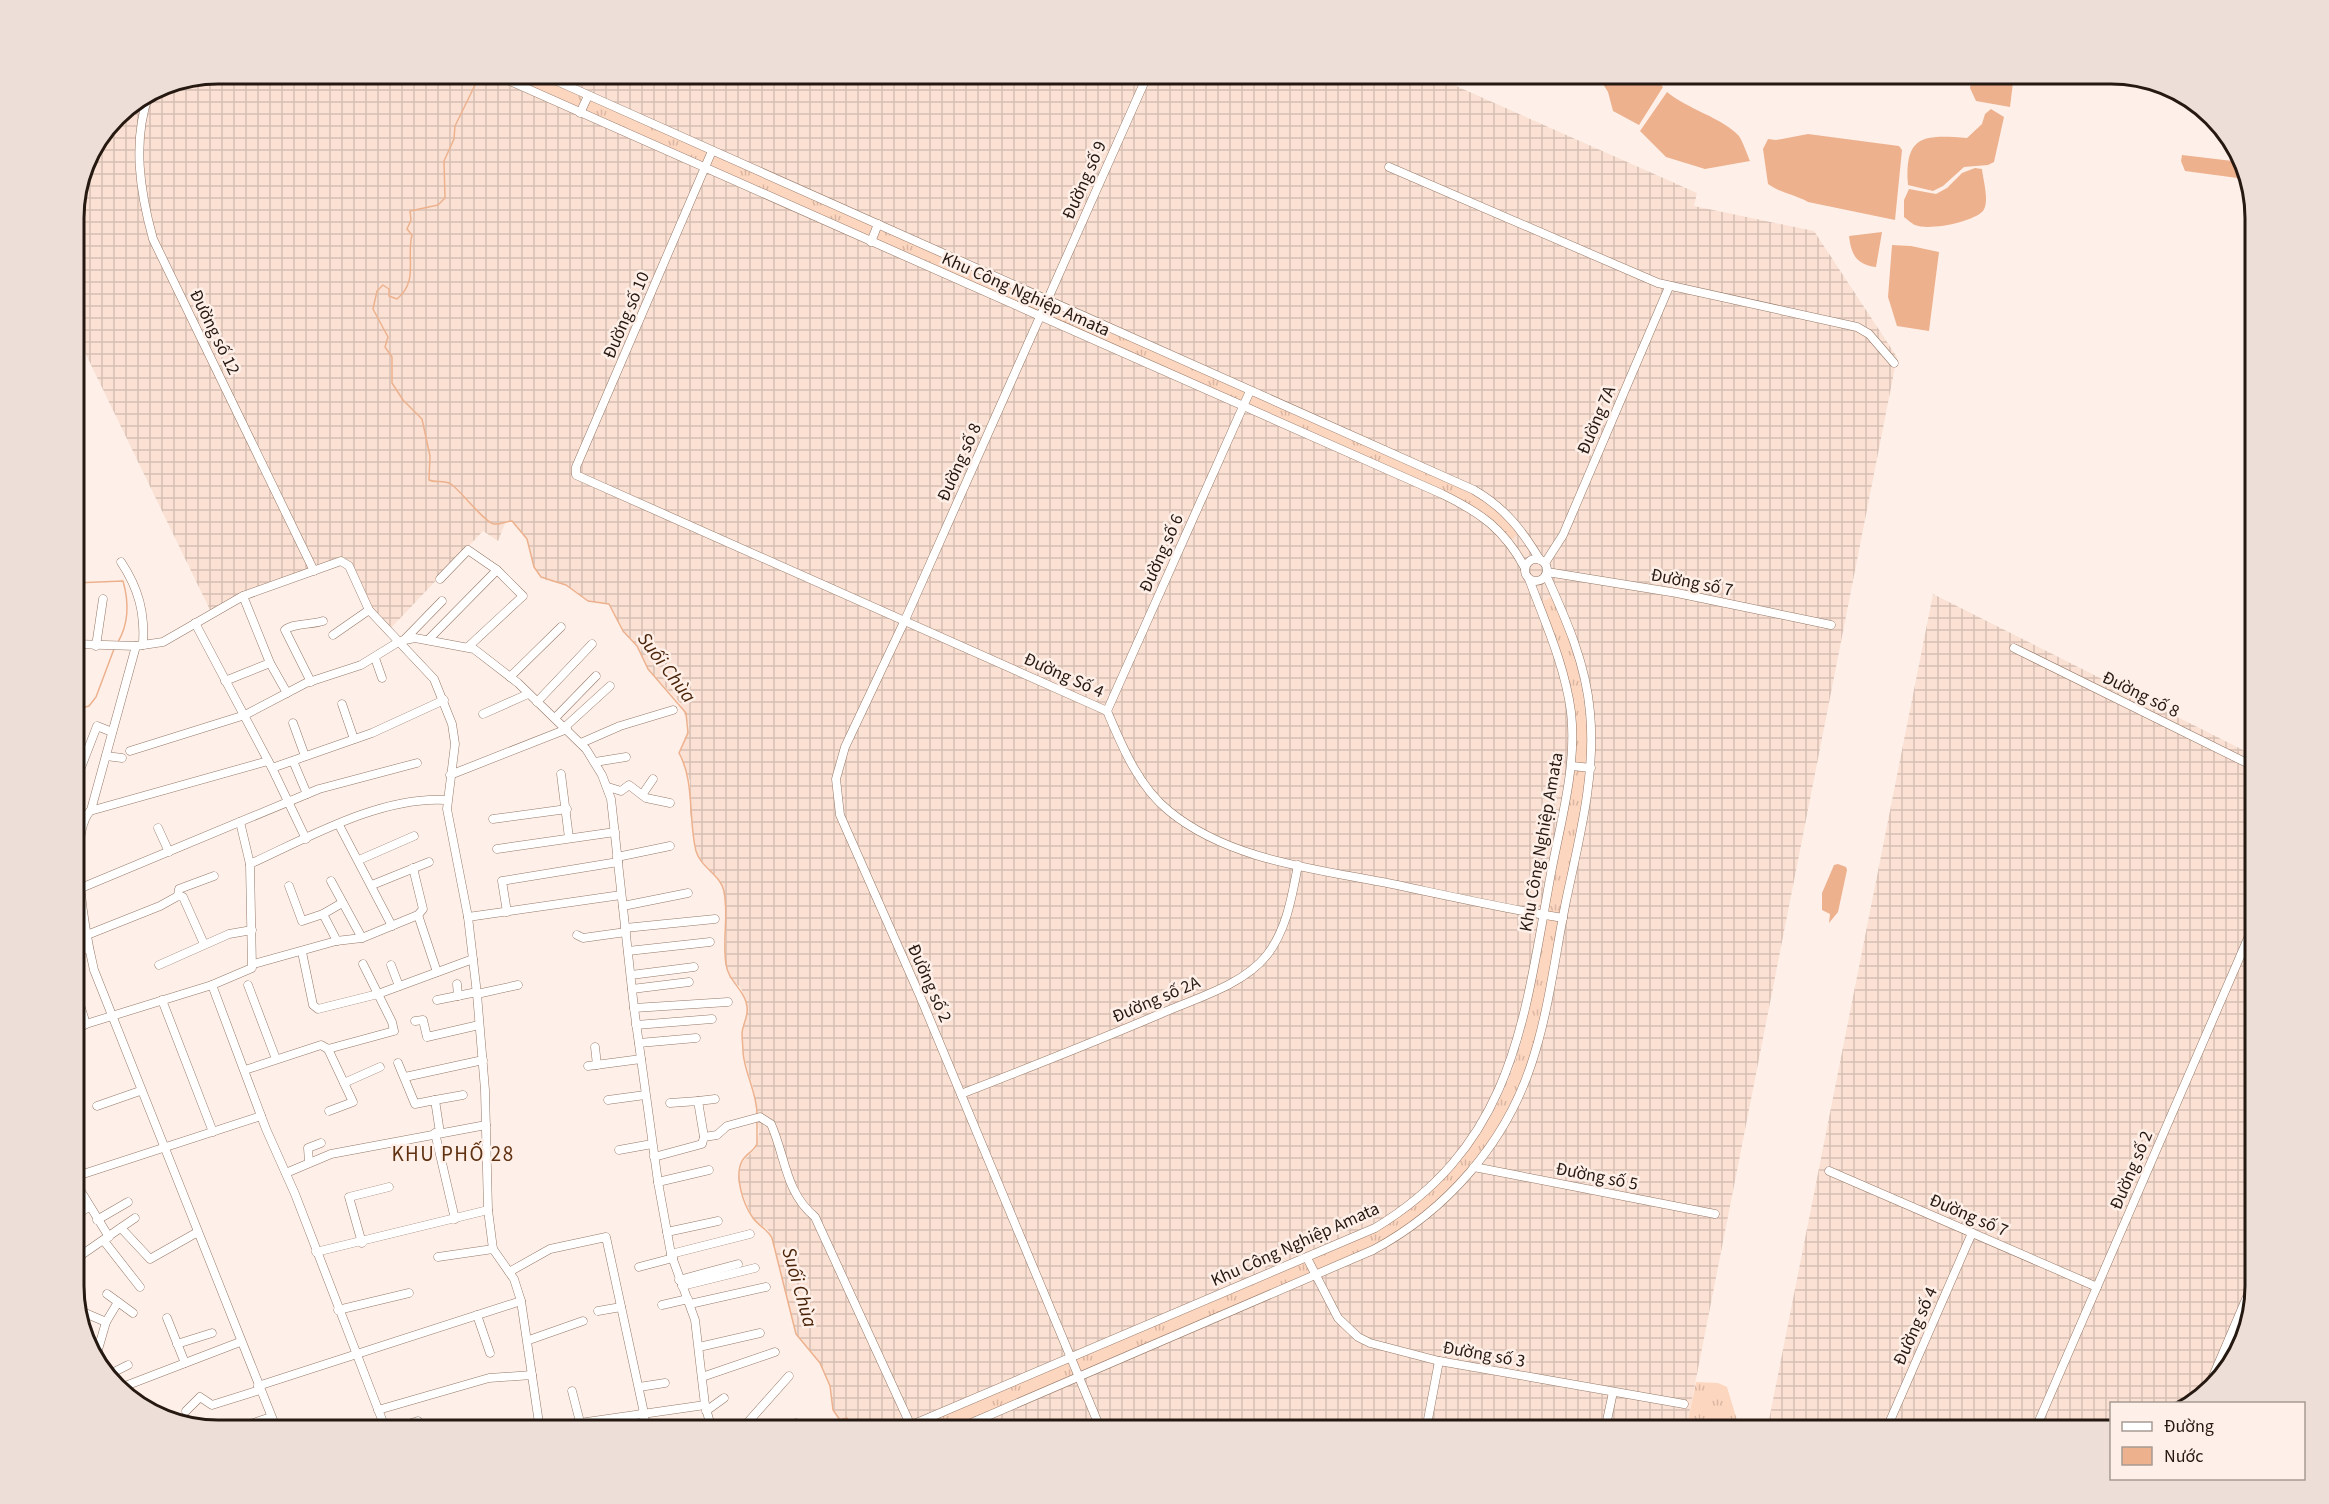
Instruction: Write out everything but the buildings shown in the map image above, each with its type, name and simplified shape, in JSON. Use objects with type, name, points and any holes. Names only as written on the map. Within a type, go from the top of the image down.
[{"type":"street","name":"Khu Công Nghiệp Amata","points":[[517,84],[1442,494],[1478,513],[1511,543],[1525,568],[1565,683],[1570,712],[1572,766],[1517,1047],[1497,1097],[1461,1154],[1421,1196],[1375,1228],[925,1420]]},
{"type":"street","name":"Khu Công Nghiệp Amata","points":[[562,84],[1447,477],[1490,499],[1512,519],[1545,567],[1582,667],[1590,712],[1591,768],[1563,918],[1531,1065],[1512,1112],[1474,1167],[1440,1204],[1415,1225],[1373,1250],[981,1420]]},
{"type":"street","name":"Đường số 9","points":[[1040,316],[1144,84]]},
{"type":"street","points":[[580,113],[588,96]]},
{"type":"street","name":"Đường số 12","points":[[146,105],[142,121],[140,163],[142,191],[153,239],[314,571]]},
{"type":"street","name":"Đường số 10","points":[[575,473],[712,151]]},
{"type":"street","points":[[1389,167],[1670,287],[1857,327],[1869,334],[1894,363]]},
{"type":"street","points":[[871,242],[878,224]]},
{"type":"street","name":"Đường 7A","points":[[1545,567],[1563,535],[1670,287]]},
{"type":"street","name":"Đường số 8","points":[[905,620],[1040,316]]},
{"type":"street","name":"Đường số 6","points":[[1107,711],[1250,391]]},
{"type":"street","name":"Đường Số 4","points":[[575,473],[1107,711],[1134,768],[1167,810],[1199,833],[1217,842],[1298,865],[1563,918]]},
{"type":"street","points":[[440,579],[468,550],[497,570],[523,596],[468,647]]},
{"type":"street","points":[[1525,568],[1532,560],[1545,567],[1538,581],[1528,579]]},
{"type":"street","points":[[84,645],[140,646],[171,639],[243,596],[341,561],[346,562],[369,610],[403,640],[434,679],[444,700],[455,744],[447,800],[468,917],[477,993],[483,1060],[488,1210],[493,1249],[514,1279],[521,1301],[529,1340],[536,1420]]},
{"type":"street","points":[[84,823],[91,810],[112,732],[140,646],[142,606],[132,579],[121,562]]},
{"type":"street","name":"Đường số 7","points":[[1545,567],[1831,625]]},
{"type":"street","points":[[428,640],[497,570]]},
{"type":"street","points":[[243,596],[270,663],[287,693]]},
{"type":"street","points":[[96,646],[103,599]]},
{"type":"street","points":[[130,751],[245,715],[311,682],[375,658],[403,640],[442,601]]},
{"type":"street","points":[[333,635],[369,610]]},
{"type":"street","name":"Đường số 2","points":[[905,620],[845,747],[836,779],[838,808],[961,1094],[1097,1420]]},
{"type":"street","points":[[311,682],[285,630],[291,626],[311,626],[322,621]]},
{"type":"street","points":[[195,624],[245,715],[306,839]]},
{"type":"street","points":[[510,677],[561,627]]},
{"type":"street","points":[[403,640],[428,640],[468,647],[510,677],[581,743],[595,762],[608,787],[640,1059],[654,1157],[672,1256],[680,1283],[689,1302],[699,1347],[709,1420]]},
{"type":"street","points":[[537,702],[592,644]]},
{"type":"street","name":"Đường số 8","points":[[2014,648],[2245,762]]},
{"type":"street","points":[[375,658],[382,678]]},
{"type":"street","points":[[225,681],[270,663]]},
{"type":"street","points":[[555,718],[596,676]]},
{"type":"street","points":[[450,775],[566,728],[610,686]]},
{"type":"street","points":[[483,714],[528,694]]},
{"type":"street","points":[[91,810],[270,764],[293,761],[354,739],[444,700]]},
{"type":"street","points":[[342,704],[354,739]]},
{"type":"street","points":[[581,743],[620,726],[673,710]]},
{"type":"street","points":[[293,723],[304,756]]},
{"type":"street","points":[[84,760],[97,726],[112,732]]},
{"type":"street","points":[[106,756],[123,758]]},
{"type":"street","points":[[595,762],[626,758]]},
{"type":"street","points":[[293,761],[307,794]]},
{"type":"street","points":[[84,887],[307,794],[417,763]]},
{"type":"street","points":[[1572,766],[1591,768]]},
{"type":"street","points":[[561,774],[569,838]]},
{"type":"street","points":[[642,795],[653,779]]},
{"type":"street","points":[[608,787],[621,791],[629,785],[646,798],[670,803]]},
{"type":"street","points":[[250,864],[339,825],[411,800],[447,800]]},
{"type":"street","points":[[493,819],[567,809]]},
{"type":"street","points":[[84,1018],[86,1024],[212,985],[249,971],[254,964],[250,864],[240,822]]},
{"type":"street","points":[[339,825],[392,926]]},
{"type":"street","points":[[158,828],[169,852]]},
{"type":"street","points":[[497,849],[615,832]]},
{"type":"street","points":[[359,860],[414,836]]},
{"type":"street","points":[[507,912],[502,880],[618,860],[670,846]]},
{"type":"street","points":[[372,885],[429,862]]},
{"type":"street","name":"Đường số 2A","points":[[961,1094],[1119,1032],[1244,975],[1268,954],[1288,916],[1298,865]]},
{"type":"street","points":[[254,964],[337,941],[362,938],[418,915],[423,909],[413,868]]},
{"type":"street","points":[[178,896],[179,889],[214,876]]},
{"type":"street","points":[[331,881],[362,938]]},
{"type":"street","points":[[289,886],[302,921],[323,914],[342,903]]},
{"type":"street","points":[[623,906],[688,893]]},
{"type":"street","points":[[468,917],[621,895]]},
{"type":"street","points":[[87,935],[152,910],[178,896],[183,897],[197,923],[204,944]]},
{"type":"street","points":[[84,912],[89,949],[110,1016],[272,1420]]},
{"type":"street","points":[[323,914],[337,941]]},
{"type":"street","points":[[418,915],[437,972]]},
{"type":"street","points":[[577,935],[584,938],[625,930],[715,919]]},
{"type":"street","points":[[159,965],[229,934],[252,930]]},
{"type":"street","points":[[628,951],[710,942]]},
{"type":"street","name":"Đường số 2","points":[[2040,1420],[2245,947]]},
{"type":"street","points":[[84,949],[89,949]]},
{"type":"street","points":[[302,952],[315,1008],[322,1009],[378,994],[473,959]]},
{"type":"street","points":[[245,1070],[321,1045],[328,1048],[394,1031],[363,964]]},
{"type":"street","points":[[390,965],[399,986]]},
{"type":"street","points":[[631,975],[693,967]]},
{"type":"street","points":[[633,989],[689,982]]},
{"type":"street","points":[[457,984],[458,996]]},
{"type":"street","points":[[212,985],[261,1116],[286,1173],[382,1420]]},
{"type":"street","points":[[248,985],[276,1059]]},
{"type":"street","points":[[437,1000],[518,985]]},
{"type":"street","points":[[162,1000],[213,1132]]},
{"type":"street","points":[[634,1008],[728,1002]]},
{"type":"street","points":[[636,1025],[712,1019]]},
{"type":"street","points":[[415,1021],[423,1020],[427,1037],[479,1025]]},
{"type":"street","points":[[639,1043],[696,1038]]},
{"type":"street","points":[[595,1047],[592,1065],[640,1059]]},
{"type":"street","points":[[328,1048],[352,1103],[329,1111]]},
{"type":"street","points":[[405,1077],[483,1060]]},
{"type":"street","points":[[398,1063],[415,1104],[463,1095]]},
{"type":"street","points":[[344,1083],[380,1067]]},
{"type":"street","points":[[97,1106],[140,1091]]},
{"type":"street","points":[[608,1100],[645,1095]]},
{"type":"street","points":[[670,1103],[715,1099]]},
{"type":"street","points":[[435,1100],[437,1133],[455,1219]]},
{"type":"street","points":[[654,1157],[702,1144],[705,1137],[698,1101]]},
{"type":"street","points":[[84,1176],[261,1116]]},
{"type":"street","points":[[705,1137],[717,1135],[727,1125],[757,1119],[771,1124],[790,1186],[804,1208],[815,1217],[908,1420]]},
{"type":"street","points":[[286,1173],[309,1162],[360,1148],[486,1125]]},
{"type":"street","points":[[309,1162],[308,1148],[321,1143]]},
{"type":"street","points":[[618,1150],[652,1144]]},
{"type":"street","name":"Đường số 5","points":[[1474,1167],[1715,1214]]},
{"type":"street","points":[[658,1182],[709,1170]]},
{"type":"street","name":"Đường số 7","points":[[1829,1171],[2097,1287]]},
{"type":"street","points":[[362,1243],[349,1197],[389,1187]]},
{"type":"street","points":[[84,1196],[106,1239],[140,1287]]},
{"type":"street","points":[[97,1220],[128,1203]]},
{"type":"street","points":[[84,1210],[90,1207]]},
{"type":"street","points":[[316,1252],[362,1243],[488,1210]]},
{"type":"street","points":[[84,1253],[135,1218]]},
{"type":"street","points":[[667,1232],[718,1221]]},
{"type":"street","points":[[121,1228],[150,1259],[196,1233]]},
{"type":"street","name":"Đường số 4","points":[[1891,1420],[1972,1233]]},
{"type":"street","points":[[639,1267],[750,1234]]},
{"type":"street","points":[[509,1272],[550,1249],[603,1236],[607,1239],[645,1420]]},
{"type":"street","points":[[438,1257],[493,1249]]},
{"type":"street","name":"Đường số 3","points":[[1307,1258],[1331,1308],[1358,1337],[1382,1348],[1439,1361],[1684,1404]]},
{"type":"street","points":[[680,1283],[738,1264]]},
{"type":"street","points":[[680,1283],[754,1268]]},
{"type":"street","points":[[662,1305],[766,1287]]},
{"type":"street","points":[[338,1310],[409,1293]]},
{"type":"street","points":[[107,1294],[133,1313]]},
{"type":"street","points":[[186,1411],[200,1397],[212,1405],[356,1354],[521,1301]]},
{"type":"street","points":[[99,1347],[106,1322],[118,1302]]},
{"type":"street","points":[[598,1311],[621,1307]]},
{"type":"street","points":[[2217,1368],[2243,1307]]},
{"type":"street","points":[[87,1314],[106,1322]]},
{"type":"street","points":[[477,1315],[490,1353]]},
{"type":"street","points":[[167,1318],[185,1363]]},
{"type":"street","points":[[529,1340],[582,1322]]},
{"type":"street","points":[[177,1344],[212,1333]]},
{"type":"street","points":[[699,1347],[760,1333]]},
{"type":"street","points":[[128,1385],[240,1342]]},
{"type":"street","points":[[702,1377],[775,1353]]},
{"type":"street","points":[[1428,1420],[1439,1361]]},
{"type":"street","points":[[115,1371],[128,1365]]},
{"type":"street","points":[[378,1410],[489,1378],[532,1375]]},
{"type":"street","points":[[751,1420],[789,1376]]},
{"type":"street","points":[[639,1387],[665,1383]]},
{"type":"street","points":[[572,1391],[579,1420]]},
{"type":"street","points":[[1607,1420],[1613,1392]]},
{"type":"street","points":[[594,1420],[706,1408],[724,1398]]},
{"type":"street","points":[[262,1420],[271,1417]]},
{"type":"shaded area","points":[[209,84],[1452,84],[1697,193],[1694,206],[1814,231],[1897,357],[1688,1420],[848,1420],[847,1418],[840,1420],[833,1410],[830,1386],[820,1363],[796,1334],[772,1238],[768,1230],[753,1219],[740,1188],[738,1178],[741,1163],[755,1149],[759,1133],[754,1091],[743,1054],[742,1032],[747,1005],[741,988],[729,977],[725,963],[726,917],[723,889],[719,879],[704,865],[696,850],[690,812],[690,781],[679,753],[689,726],[680,703],[648,669],[637,646],[623,631],[609,604],[588,601],[566,585],[546,580],[534,567],[527,539],[512,521],[506,521],[498,541],[483,531],[390,629],[370,609],[341,559],[211,612],[84,351],[84,209],[94,166],[112,136],[136,112],[175,91]]},
{"type":"shaded area","points":[[1933,594],[2245,751],[2244,1304],[2238,1329],[2231,1345],[2206,1381],[2178,1402],[2110,1402],[2110,1420],[1769,1420]]},
{"type":"green space","points":[[524,84],[555,84],[585,98],[580,109]]},
{"type":"green space","points":[[588,99],[709,153],[704,164],[583,111]]},
{"type":"green space","points":[[712,154],[876,226],[871,238],[708,166]]},
{"type":"green space","points":[[879,228],[1045,301],[1040,312],[874,239]]},
{"type":"green space","points":[[1048,303],[1247,393],[1242,403],[1043,314]]},
{"type":"green space","points":[[1250,394],[1488,501],[1517,530],[1516,536],[1512,539],[1480,510],[1465,502],[1245,405]]},
{"type":"green space","points":[[1553,597],[1580,679],[1586,719],[1588,766],[1575,765],[1573,711],[1540,602]]},
{"type":"green space","points":[[1575,768],[1588,769],[1560,916],[1547,914]]},
{"type":"green space","points":[[1546,917],[1559,919],[1539,1027],[1521,1085],[1498,1130],[1468,1171],[1413,1223],[1378,1244],[1315,1272],[1310,1260],[1377,1230],[1402,1215],[1425,1197],[1447,1176],[1483,1128],[1511,1075],[1520,1047]]},
{"type":"green space","points":[[1307,1261],[1312,1273],[1080,1374],[1073,1360]]},
{"type":"green space","points":[[1070,1362],[1077,1376],[971,1420],[932,1420]]},
{"type":"green space","points":[[1696,1382],[1718,1383],[1727,1387],[1737,1420],[1688,1420]]},
{"type":"water","points":[[1603,84],[1660,84],[1663,87],[1639,125],[1613,111],[1608,92]]},
{"type":"water","points":[[1971,84],[2013,84],[2010,107],[1976,101]]},
{"type":"water","points":[[1667,92],[1732,130],[1739,136],[1750,161],[1705,169],[1666,157],[1640,131]]},
{"type":"water","points":[[1991,109],[2004,117],[1994,162],[1988,165],[1964,167],[1943,186],[1933,191],[1908,185],[1910,156],[1920,141],[1940,137],[1967,138],[1982,124],[1985,114]]},
{"type":"water","points":[[1808,134],[1899,146],[1902,150],[1895,220],[1808,202],[1768,184],[1763,149],[1768,139],[1776,140]]},
{"type":"water","points":[[2182,155],[2232,161],[2239,178],[2185,171],[2181,161]]},
{"type":"water","points":[[1975,168],[1982,169],[1986,197],[1985,207],[1978,215],[1961,222],[1930,227],[1915,225],[1904,217],[1904,200],[1909,189],[1936,194],[1947,188],[1962,173]]},
{"type":"water","points":[[1882,232],[1876,267],[1864,264],[1856,258],[1851,249],[1849,236]]},
{"type":"water","points":[[1892,245],[1911,246],[1939,252],[1929,331],[1897,326],[1888,297]]},
{"type":"water","points":[[1834,865],[1846,867],[1847,870],[1838,912],[1829,923],[1830,914],[1822,910],[1822,893]]},
{"type":"waterway","name":"Suối Chùa","points":[[476,84],[455,126],[454,139],[444,161],[445,198],[438,205],[410,211],[411,220],[407,229],[412,235],[408,284],[397,299],[389,296],[389,289],[383,285],[377,291],[373,309],[388,337],[385,347],[392,357],[392,383],[403,400],[422,419],[430,456],[429,480],[451,484],[479,513],[494,524],[512,521],[527,539],[534,567],[541,577],[566,585],[588,601],[609,604],[623,631],[637,646],[648,669],[686,713],[688,733],[679,753],[687,776],[696,851],[698,857],[719,880],[724,891],[726,964],[729,975],[744,997],[747,1006],[742,1033],[743,1052],[757,1114]]},
{"type":"waterway","points":[[84,583],[123,581],[127,612],[122,635],[118,642]]},
{"type":"waterway","points":[[84,707],[89,706],[96,697],[114,649]]},
{"type":"waterway","name":"Suối Chùa","points":[[757,1121],[757,1144],[742,1161],[740,1167],[739,1182],[743,1198],[753,1218],[772,1238],[796,1334],[820,1363],[830,1386],[833,1410],[840,1420]]},
{"type":"waterway","name":"Suối Chùa","points":[[840,1420],[847,1418],[848,1420]]},
{"type":"district","name":"KHU PHỐ 28","points":[[453,1154]]}]
